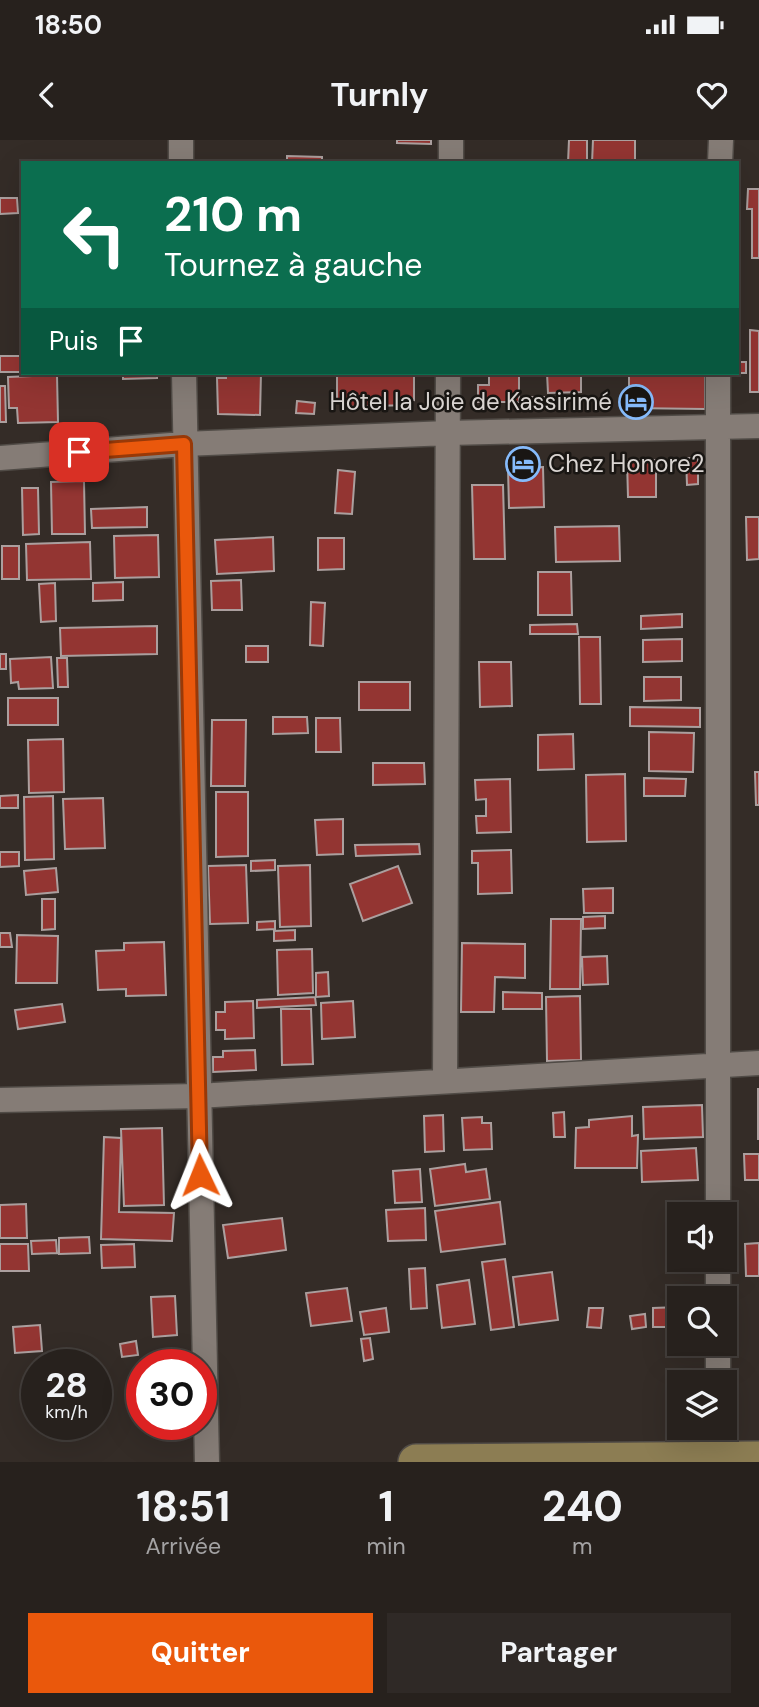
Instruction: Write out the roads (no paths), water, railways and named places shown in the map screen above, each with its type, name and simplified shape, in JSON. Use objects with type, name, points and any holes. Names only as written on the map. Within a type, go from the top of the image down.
[{"type":"street","points":[[181,140],[181,161]]},
{"type":"street","points":[[451,161],[452,140]]},
{"type":"street","points":[[720,161],[721,140]]},
{"type":"street","points":[[184,375],[207,1462]]},
{"type":"street","points":[[444,1081],[448,375]]},
{"type":"street","points":[[718,375],[718,1202]]},
{"type":"street","points":[[0,458],[184,444],[448,433],[759,426]]},
{"type":"street","points":[[0,1100],[198,1097],[759,1063]]},
{"type":"street","points":[[416,1462],[718,1443],[759,1459]]},
{"type":"place","name":"Hôtel la Joie de Kassirimé","points":[[636,402]]},
{"type":"place","name":"Chez Honore2","points":[[523,464]]}]
